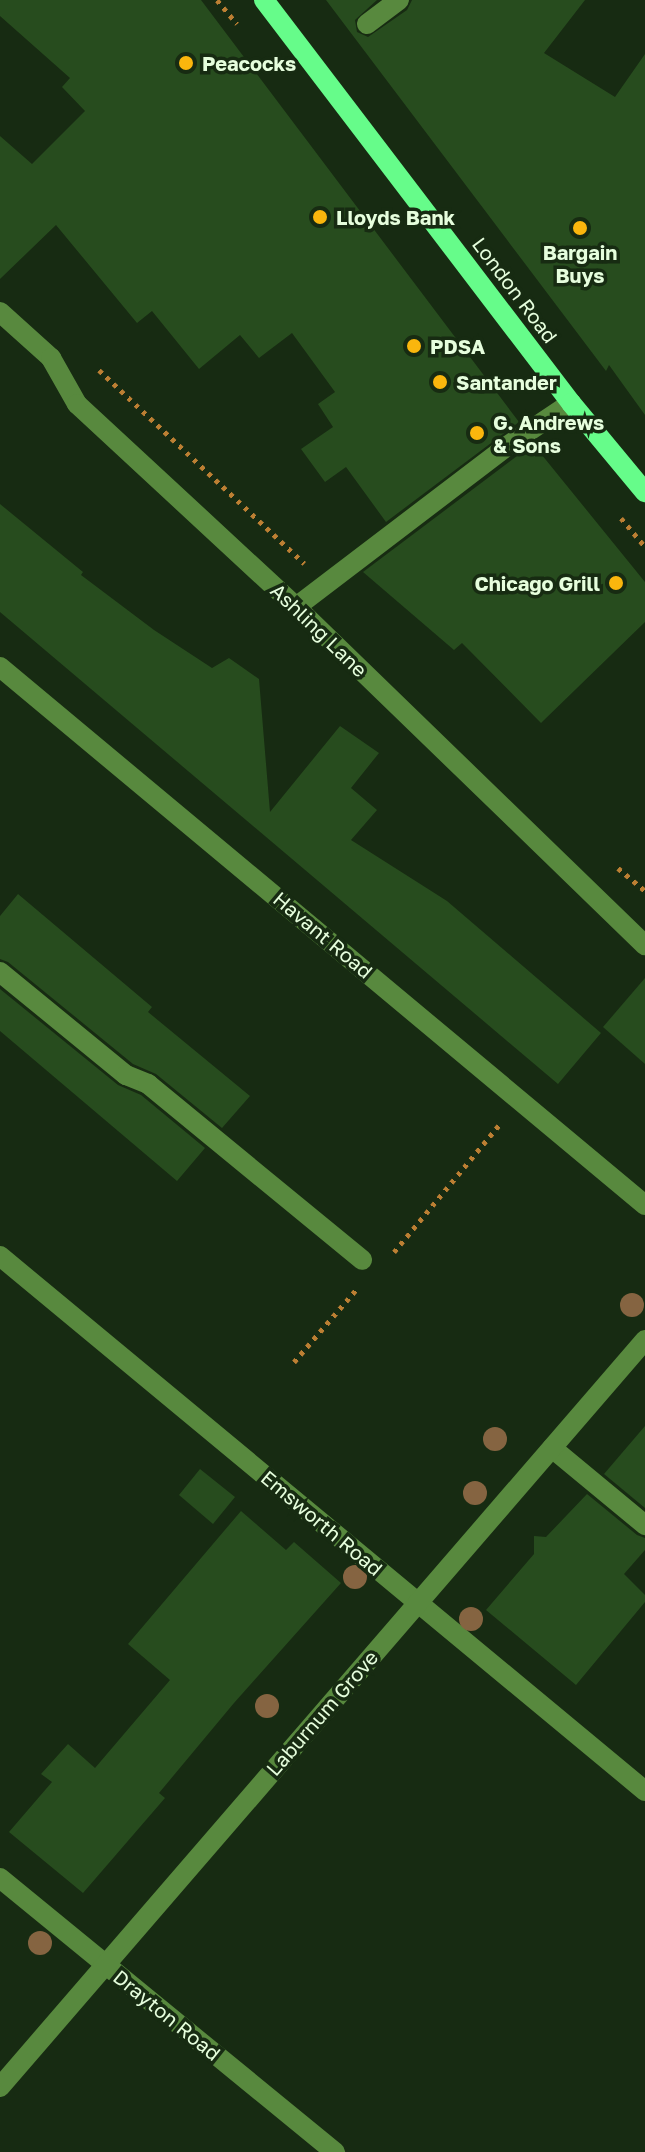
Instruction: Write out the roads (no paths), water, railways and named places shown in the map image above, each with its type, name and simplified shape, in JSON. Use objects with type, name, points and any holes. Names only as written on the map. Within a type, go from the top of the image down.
[{"type":"main road","name":"London Road","points":[[264,0],[571,403],[645,492]]},
{"type":"street","points":[[367,24],[399,0]]},
{"type":"street","name":"Ashling Lane","points":[[0,312],[51,358],[77,404],[296,607],[645,945]]},
{"type":"street","points":[[296,607],[507,446],[571,403]]},
{"type":"street","name":"Havant Road","points":[[0,667],[645,1205]]},
{"type":"street","points":[[0,972],[126,1075],[148,1084],[362,1260]]},
{"type":"street","name":"Emsworth Road","points":[[0,1256],[645,1791]]},
{"type":"street","name":"Laburnum Grove","points":[[0,2087],[645,1340]]},
{"type":"street","points":[[552,1448],[645,1525]]},
{"type":"street","name":"Drayton Road","points":[[0,1878],[335,2152]]},
{"type":"place","name":"Peacocks","points":[[186,63]]},
{"type":"place","name":"Lloyds Bank","points":[[320,217]]},
{"type":"place","name":"Bargain Buys","points":[[580,228]]},
{"type":"place","name":"PDSA","points":[[414,346]]},
{"type":"place","name":"Santander","points":[[440,382]]},
{"type":"place","name":"G. Andrews & Sons","points":[[477,433]]},
{"type":"place","name":"Chicago Grill","points":[[616,583]]}]
